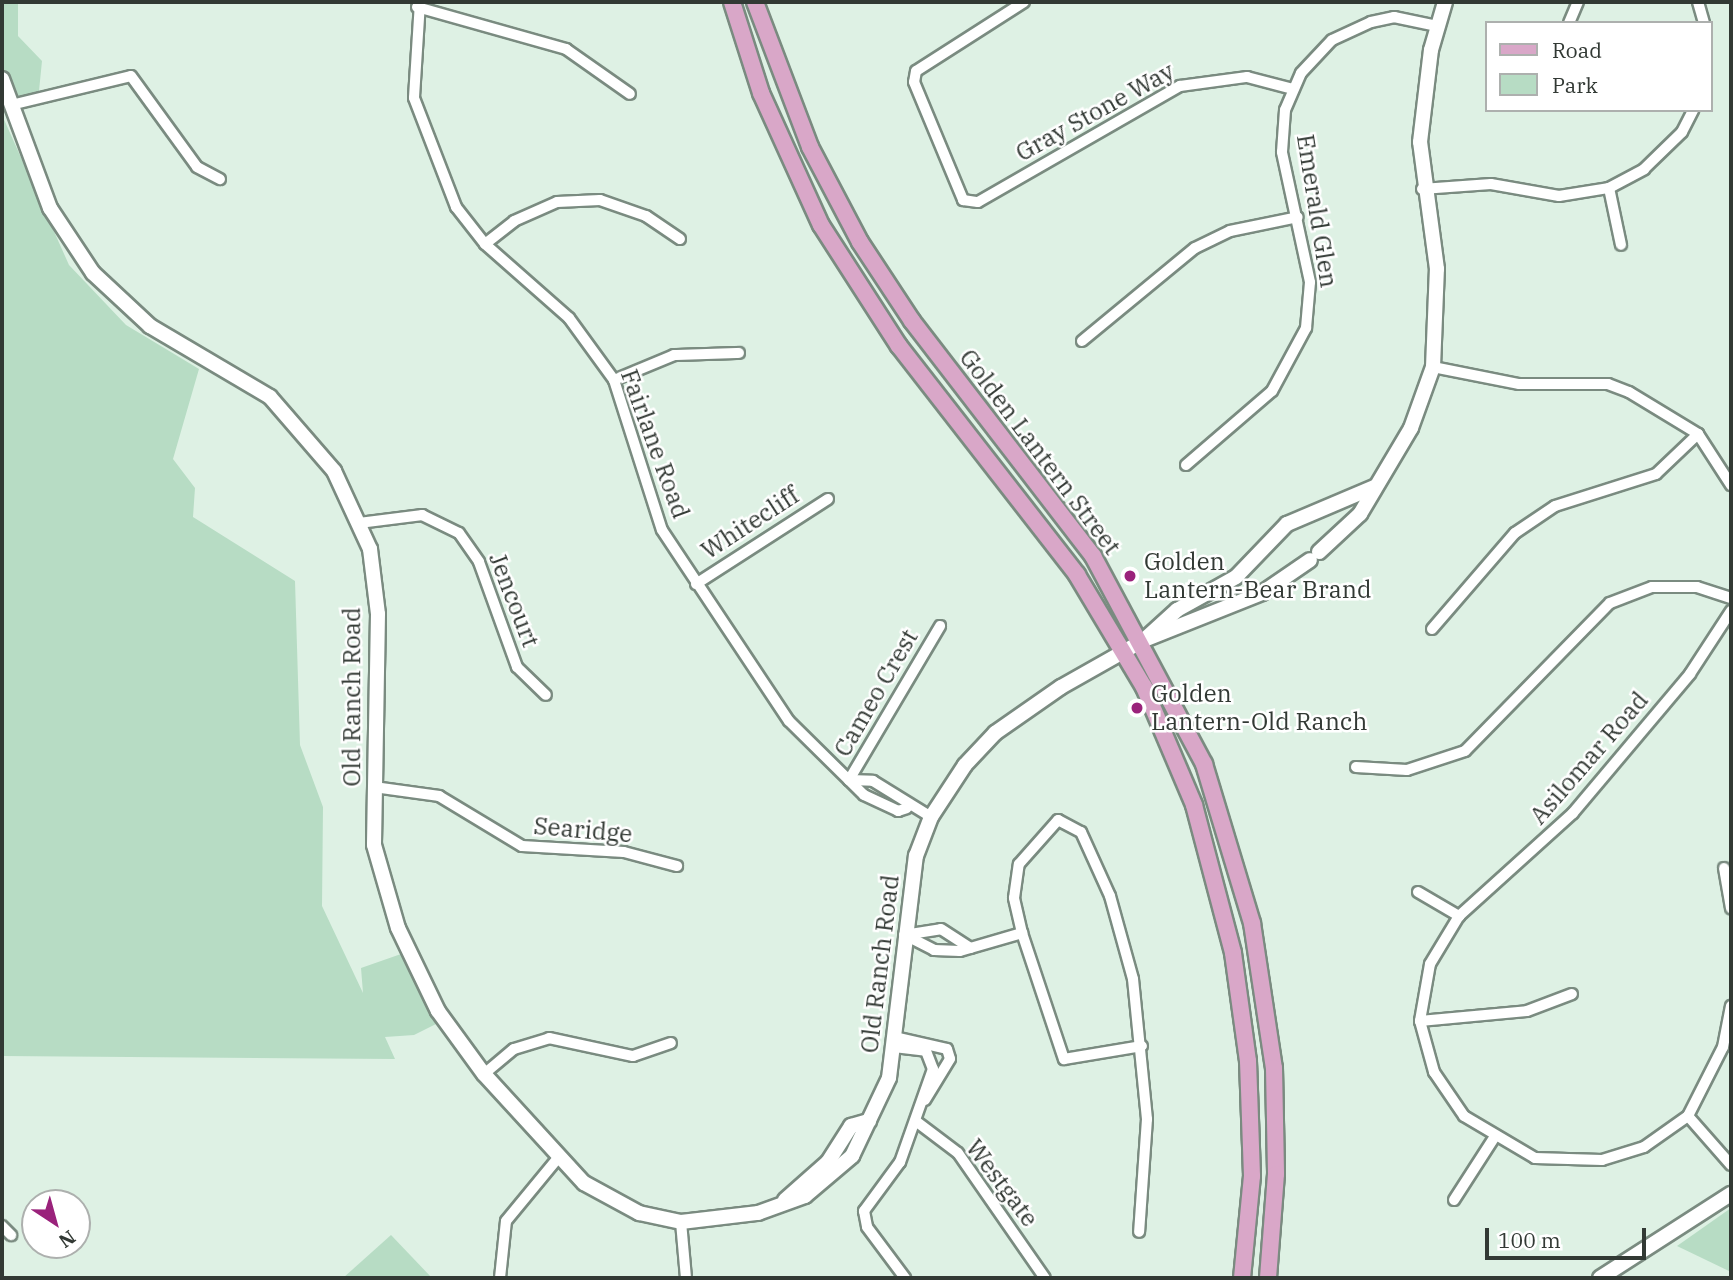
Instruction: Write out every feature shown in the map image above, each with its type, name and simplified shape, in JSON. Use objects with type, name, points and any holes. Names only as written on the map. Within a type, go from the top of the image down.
[{"type":"main road","name":"Golden Lantern Street","points":[[732,2],[786,155],[839,254],[900,346],[1077,575],[1124,651],[1194,805],[1233,953],[1248,1061],[1251,1163],[1242,1278]]},
{"type":"main road","name":"Golden Lantern Street","points":[[755,2],[810,147],[871,259],[1072,526],[1144,640],[1222,812],[1257,949],[1276,1138],[1268,1278]]},
{"type":"street","name":"Gray Stone Way","points":[[1024,2],[916,71],[914,82],[963,200],[978,202],[1180,86],[1247,77],[1293,89]]},
{"type":"street","points":[[1144,640],[1262,593],[1315,556],[1360,514],[1412,428],[1433,367],[1437,269],[1422,190],[1422,104],[1437,26],[1445,2]]},
{"type":"street","points":[[1570,21],[1578,2]]},
{"type":"street","points":[[1698,2],[1703,21]]},
{"type":"street","points":[[418,4],[566,49],[630,94]]},
{"type":"street","name":"Fairlane Road","points":[[418,4],[414,98],[456,207],[485,244],[569,318],[614,380],[662,530],[696,584],[807,744],[878,803],[907,808],[931,817]]},
{"type":"street","name":"Emerald Glen","points":[[1186,466],[1272,391],[1298,352],[1310,282],[1282,152],[1293,89],[1315,54],[1352,30],[1394,17],[1437,26]]},
{"type":"street","points":[[11,105],[131,76],[197,167],[220,179]]},
{"type":"street","name":"Old Ranch Road","points":[[2,79],[50,208],[93,273],[150,326],[270,397],[320,450],[370,549],[378,614],[374,845],[398,928],[438,1011],[484,1073],[558,1158],[613,1203],[681,1222],[758,1213],[785,1200],[828,1162],[851,1126],[869,1121],[894,1042],[908,892],[931,817],[995,733],[1144,640]]},
{"type":"street","points":[[1422,190],[1491,184],[1559,195],[1609,188],[1644,169],[1682,132],[1692,112]]},
{"type":"street","points":[[1609,188],[1620,245]]},
{"type":"street","points":[[485,244],[514,221],[557,202],[600,200],[646,216],[680,239]]},
{"type":"street","points":[[1082,341],[1195,248],[1230,231],[1298,217]]},
{"type":"street","points":[[614,380],[674,355],[740,353]]},
{"type":"street","points":[[1433,367],[1519,384],[1608,384],[1650,402],[1698,434],[1731,485]]},
{"type":"street","points":[[1432,629],[1515,533],[1555,506],[1656,474],[1698,434]]},
{"type":"street","points":[[1144,640],[1177,610],[1237,577],[1287,524],[1374,487]]},
{"type":"street","name":"Whitecliff","points":[[696,584],[828,499]]},
{"type":"street","name":"Jencourt","points":[[359,523],[422,515],[459,533],[479,562],[517,667],[546,695]]},
{"type":"street","points":[[1356,767],[1407,770],[1465,751],[1610,603],[1652,587],[1697,587],[1731,598]]},
{"type":"street","name":"Asilomar Road","points":[[1731,611],[1690,674],[1573,814],[1458,916],[1430,964],[1420,1021],[1446,1096],[1494,1138],[1535,1158],[1602,1160],[1644,1147],[1688,1116],[1727,1048],[1731,1006]]},
{"type":"street","name":"Cameo Crest","points":[[849,780],[940,626]]},
{"type":"street","name":"Fairlane Road","points":[[849,780],[873,781],[907,808]]},
{"type":"street","name":"Searidge","points":[[374,787],[439,796],[522,846],[624,852],[677,866]]},
{"type":"street","points":[[1139,1232],[1147,1133],[1142,1046],[1110,896],[1081,832],[1062,818],[1019,864],[1014,898],[1022,933],[1064,1059],[1142,1046]]},
{"type":"street","points":[[1724,868],[1731,908]]},
{"type":"street","points":[[1418,892],[1458,916]]},
{"type":"street","points":[[904,935],[938,928],[952,934],[970,948]]},
{"type":"street","points":[[904,935],[950,951],[1022,933]]},
{"type":"street","points":[[950,951],[952,934]]},
{"type":"street","points":[[1420,1021],[1527,1011],[1572,995]]},
{"type":"street","points":[[484,1073],[514,1049],[549,1038],[633,1056],[671,1043]]},
{"type":"street","points":[[894,1042],[926,1051],[933,1069],[925,1100],[900,1162],[864,1211],[867,1227],[905,1278]]},
{"type":"street","points":[[894,1042],[947,1049],[945,1072],[925,1100]]},
{"type":"street","points":[[1688,1116],[1731,1166]]},
{"type":"street","name":"Westgate","points":[[917,1122],[958,1153],[1045,1278]]},
{"type":"street","points":[[1454,1200],[1494,1138]]},
{"type":"street","points":[[500,1278],[506,1221],[558,1158]]},
{"type":"street","points":[[1600,1278],[1731,1194]]},
{"type":"street","points":[[681,1222],[686,1278]]},
{"type":"street","points":[[2,1226],[11,1235]]},
{"type":"green space","points":[[2,2],[18,2],[18,36],[42,61],[39,91],[2,105]]},
{"type":"green space","points":[[2,115],[69,265],[126,325],[199,369],[173,459],[195,488],[193,517],[295,581],[300,745],[323,807],[322,906],[363,993],[361,968],[401,954],[436,1024],[414,1035],[385,1037],[395,1059],[2,1056]]},
{"type":"green space","points":[[1731,1208],[1731,1272],[1677,1246]]},
{"type":"green space","points":[[391,1235],[432,1278],[343,1278]]},
{"type":"place","name":"Golden Lantern-Bear Brand","points":[[1130,576]]},
{"type":"place","name":"Golden Lantern-Old Ranch","points":[[1137,708]]}]
